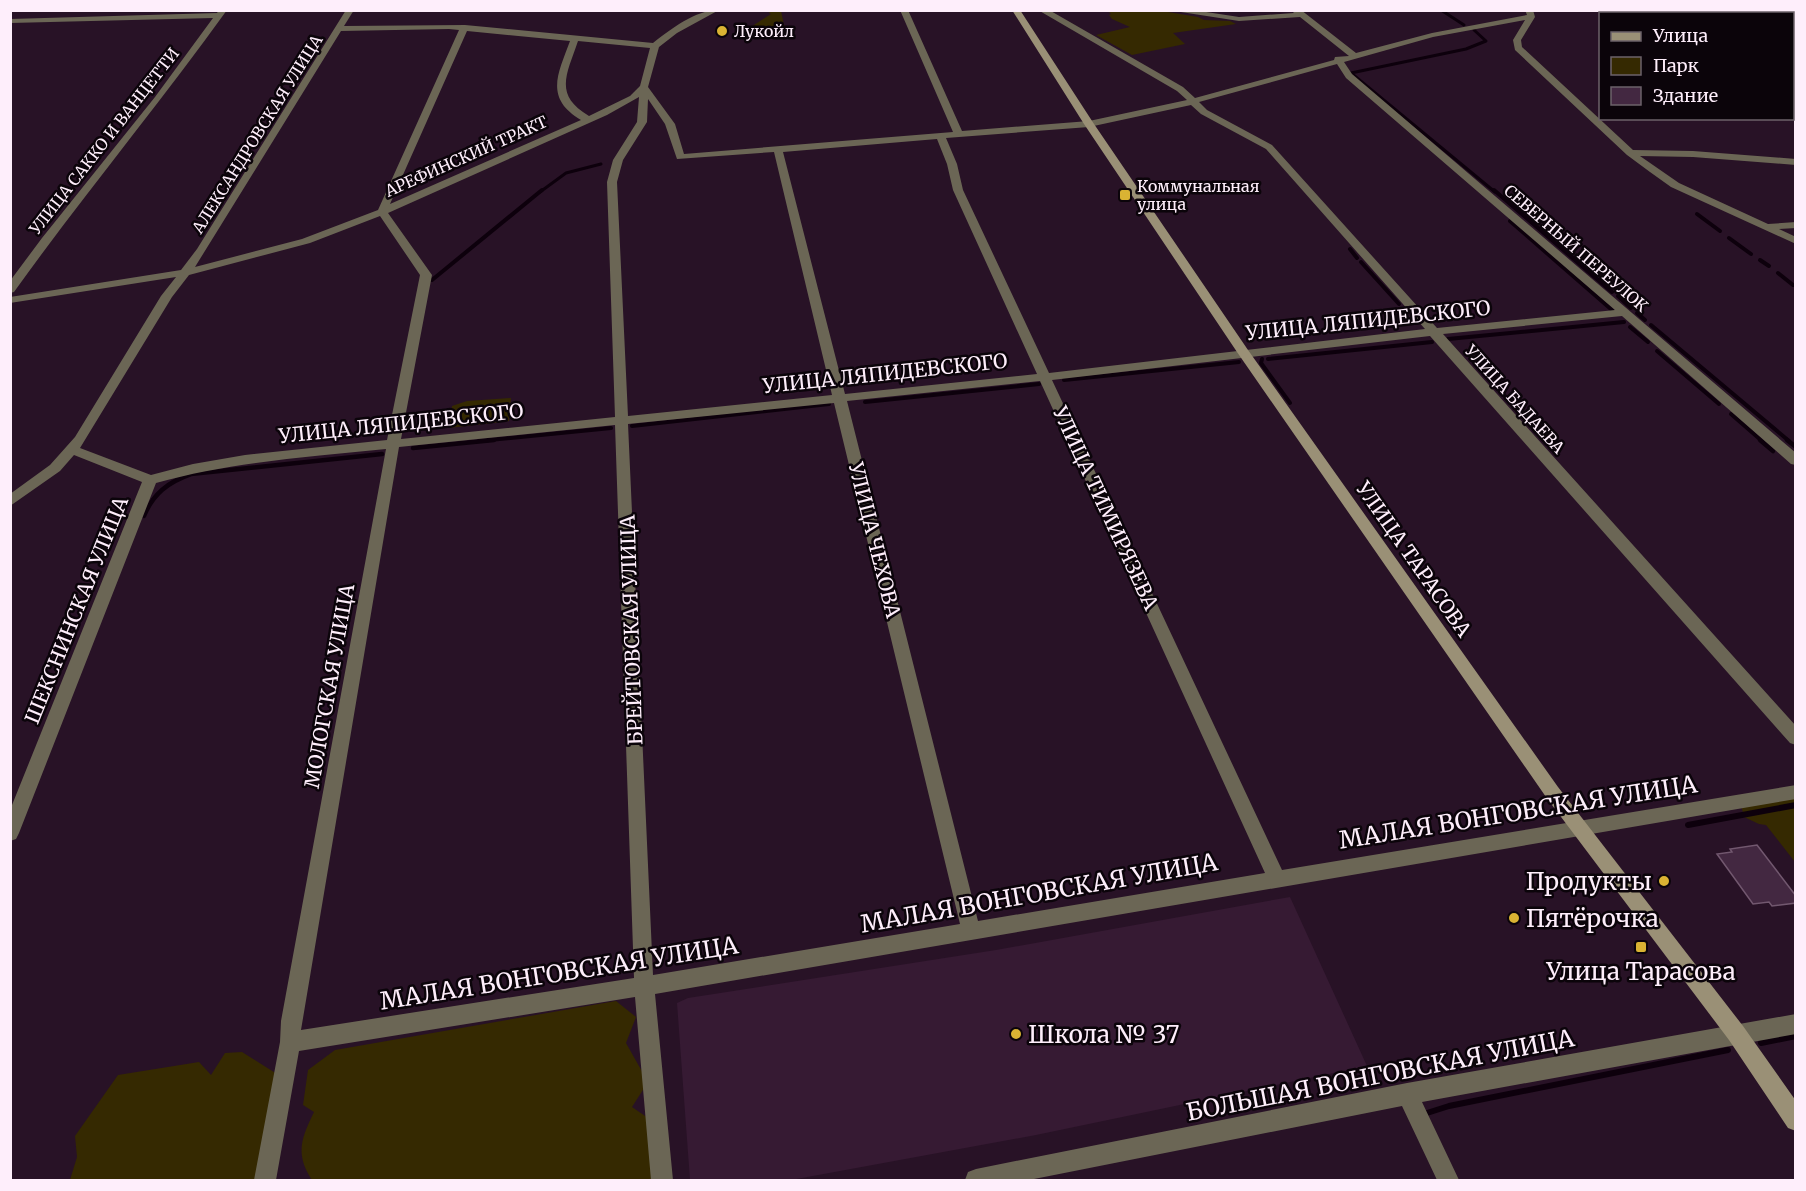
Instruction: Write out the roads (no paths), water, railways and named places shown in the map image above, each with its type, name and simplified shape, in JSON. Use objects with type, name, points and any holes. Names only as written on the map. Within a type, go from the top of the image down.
[{"type":"street","name":"АЛЕКСАНДРОВСКАЯ УЛИЦА","points":[[187,272],[351,10]]},
{"type":"street","points":[[715,10],[674,31],[655,46],[645,87],[670,124],[680,157],[1089,124],[1191,101],[1432,35],[1530,14]]},
{"type":"street","points":[[904,10],[959,135]]},
{"type":"street","name":"УЛИЦА ТАРАСОВА","points":[[1016,10],[1089,124],[1243,352],[1579,829],[1736,1034],[1796,1120]]},
{"type":"street","name":"УЛИЦА БАДАЕВА","points":[[1042,10],[1180,89],[1196,107],[1227,126],[1269,147],[1796,738]]},
{"type":"street","points":[[1172,10],[1239,19],[1298,13],[1353,55]]},
{"type":"street","points":[[10,21],[221,13]]},
{"type":"street","name":"УЛИЦА САККО И ВАНЦЕТТИ","points":[[10,290],[46,240],[158,99],[221,13]]},
{"type":"street","points":[[1514,32],[1530,14]]},
{"type":"street","points":[[1487,25],[1514,32]]},
{"type":"street","points":[[382,212],[465,27]]},
{"type":"street","points":[[339,29],[465,27],[574,40],[655,46]]},
{"type":"street","points":[[1514,32],[1518,48],[1630,153],[1675,185],[1796,241]]},
{"type":"street","points":[[574,40],[560,85],[561,93],[563,103],[588,120]]},
{"type":"street","name":"СЕВЕРНЫЙ ПЕРЕУЛОК","points":[[1338,59],[1349,76],[1796,460]]},
{"type":"street","name":"АРЕФИНСКИЙ ТРАКТ","points":[[10,300],[187,272],[286,247],[382,212],[621,105],[645,87]]},
{"type":"street","name":"БРЕЙТОВСКАЯ УЛИЦА","points":[[645,87],[642,122],[618,160],[612,182],[644,986],[662,1180]]},
{"type":"street","name":"УЛИЦА ТИМИРЯЗЕВА","points":[[940,136],[952,164],[958,190],[1046,376],[1276,878]]},
{"type":"street","name":"УЛИЦА ЧЕХОВА","points":[[778,149],[971,931]]},
{"type":"street","points":[[1630,153],[1693,154],[1772,162],[1796,162]]},
{"type":"street","name":"МОЛОГСКАЯ УЛИЦА","points":[[265,1180],[393,444],[426,275],[382,212]]},
{"type":"street","points":[[1767,228],[1796,225]]},
{"type":"street","points":[[10,501],[47,475],[72,450],[167,296],[187,272]]},
{"type":"street","name":"УЛИЦА ЛЯПИДЕВСКОГО","points":[[150,480],[193,468],[245,459],[1046,376],[1243,352],[1625,312]]},
{"type":"street","name":"ШЕКСНИНСКАЯ УЛИЦА","points":[[10,833],[150,480],[72,450]]},
{"type":"street","name":"МАЛАЯ ВОНГОВСКАЯ УЛИЦА","points":[[290,1042],[644,986],[1796,792]]},
{"type":"street","name":"БОЛЬШАЯ ВОНГОВСКАЯ УЛИЦА","points":[[975,1180],[1055,1173],[1407,1094],[1796,1024]]},
{"type":"street","points":[[1407,1094],[1448,1180]]},
{"type":"waterway","points":[[1441,10],[1464,25]]},
{"type":"waterway","points":[[1474,30],[1486,41],[1466,49],[1351,73],[1495,192]]},
{"type":"waterway","points":[[540,192],[566,173],[601,164]]},
{"type":"waterway","points":[[432,280],[542,190]]},
{"type":"waterway","points":[[1494,190],[1612,292]]},
{"type":"waterway","points":[[1697,214],[1720,231]]},
{"type":"waterway","points":[[1510,221],[1612,310]]},
{"type":"waterway","points":[[1729,238],[1751,254]]},
{"type":"waterway","points":[[1350,249],[1357,258]]},
{"type":"waterway","points":[[1760,260],[1769,266]]},
{"type":"waterway","points":[[1361,262],[1399,304]]},
{"type":"waterway","points":[[1778,273],[1793,285]]},
{"type":"waterway","points":[[1618,296],[1631,308]]},
{"type":"waterway","points":[[1637,313],[1645,320]]},
{"type":"waterway","points":[[1448,339],[1624,322]]},
{"type":"waterway","points":[[1651,325],[1789,441]]},
{"type":"waterway","points":[[1630,327],[1648,342]]},
{"type":"waterway","points":[[1268,359],[1432,342]]},
{"type":"waterway","points":[[1657,351],[1719,404]]},
{"type":"waterway","points":[[1262,359],[1261,363],[1290,403]]},
{"type":"waterway","points":[[1064,380],[1239,362]]},
{"type":"waterway","points":[[865,402],[1039,384]]},
{"type":"waterway","points":[[632,426],[829,404]]},
{"type":"waterway","points":[[1731,414],[1762,441]]},
{"type":"waterway","points":[[479,441],[611,428]]},
{"type":"waterway","points":[[413,448],[494,440]]},
{"type":"waterway","points":[[1760,440],[1773,451]]},
{"type":"waterway","points":[[1787,440],[1796,447]]},
{"type":"waterway","points":[[144,516],[152,501],[162,490],[191,474],[382,454]]},
{"type":"waterway","points":[[1688,825],[1796,805]]},
{"type":"waterway","points":[[1761,1043],[1796,1036]]},
{"type":"waterway","points":[[1427,1113],[1449,1106],[1728,1050]]},
{"type":"place","name":"Лукойл","points":[[722,31]]},
{"type":"place","name":"Коммунальная улица","points":[[1125,195]]},
{"type":"place","name":"Продукты","points":[[1664,881]]},
{"type":"place","name":"Пятёрочка","points":[[1514,918]]},
{"type":"place","name":"Улица Тарасова","points":[[1641,947]]},
{"type":"place","name":"Школа № 37","points":[[1016,1034]]}]
